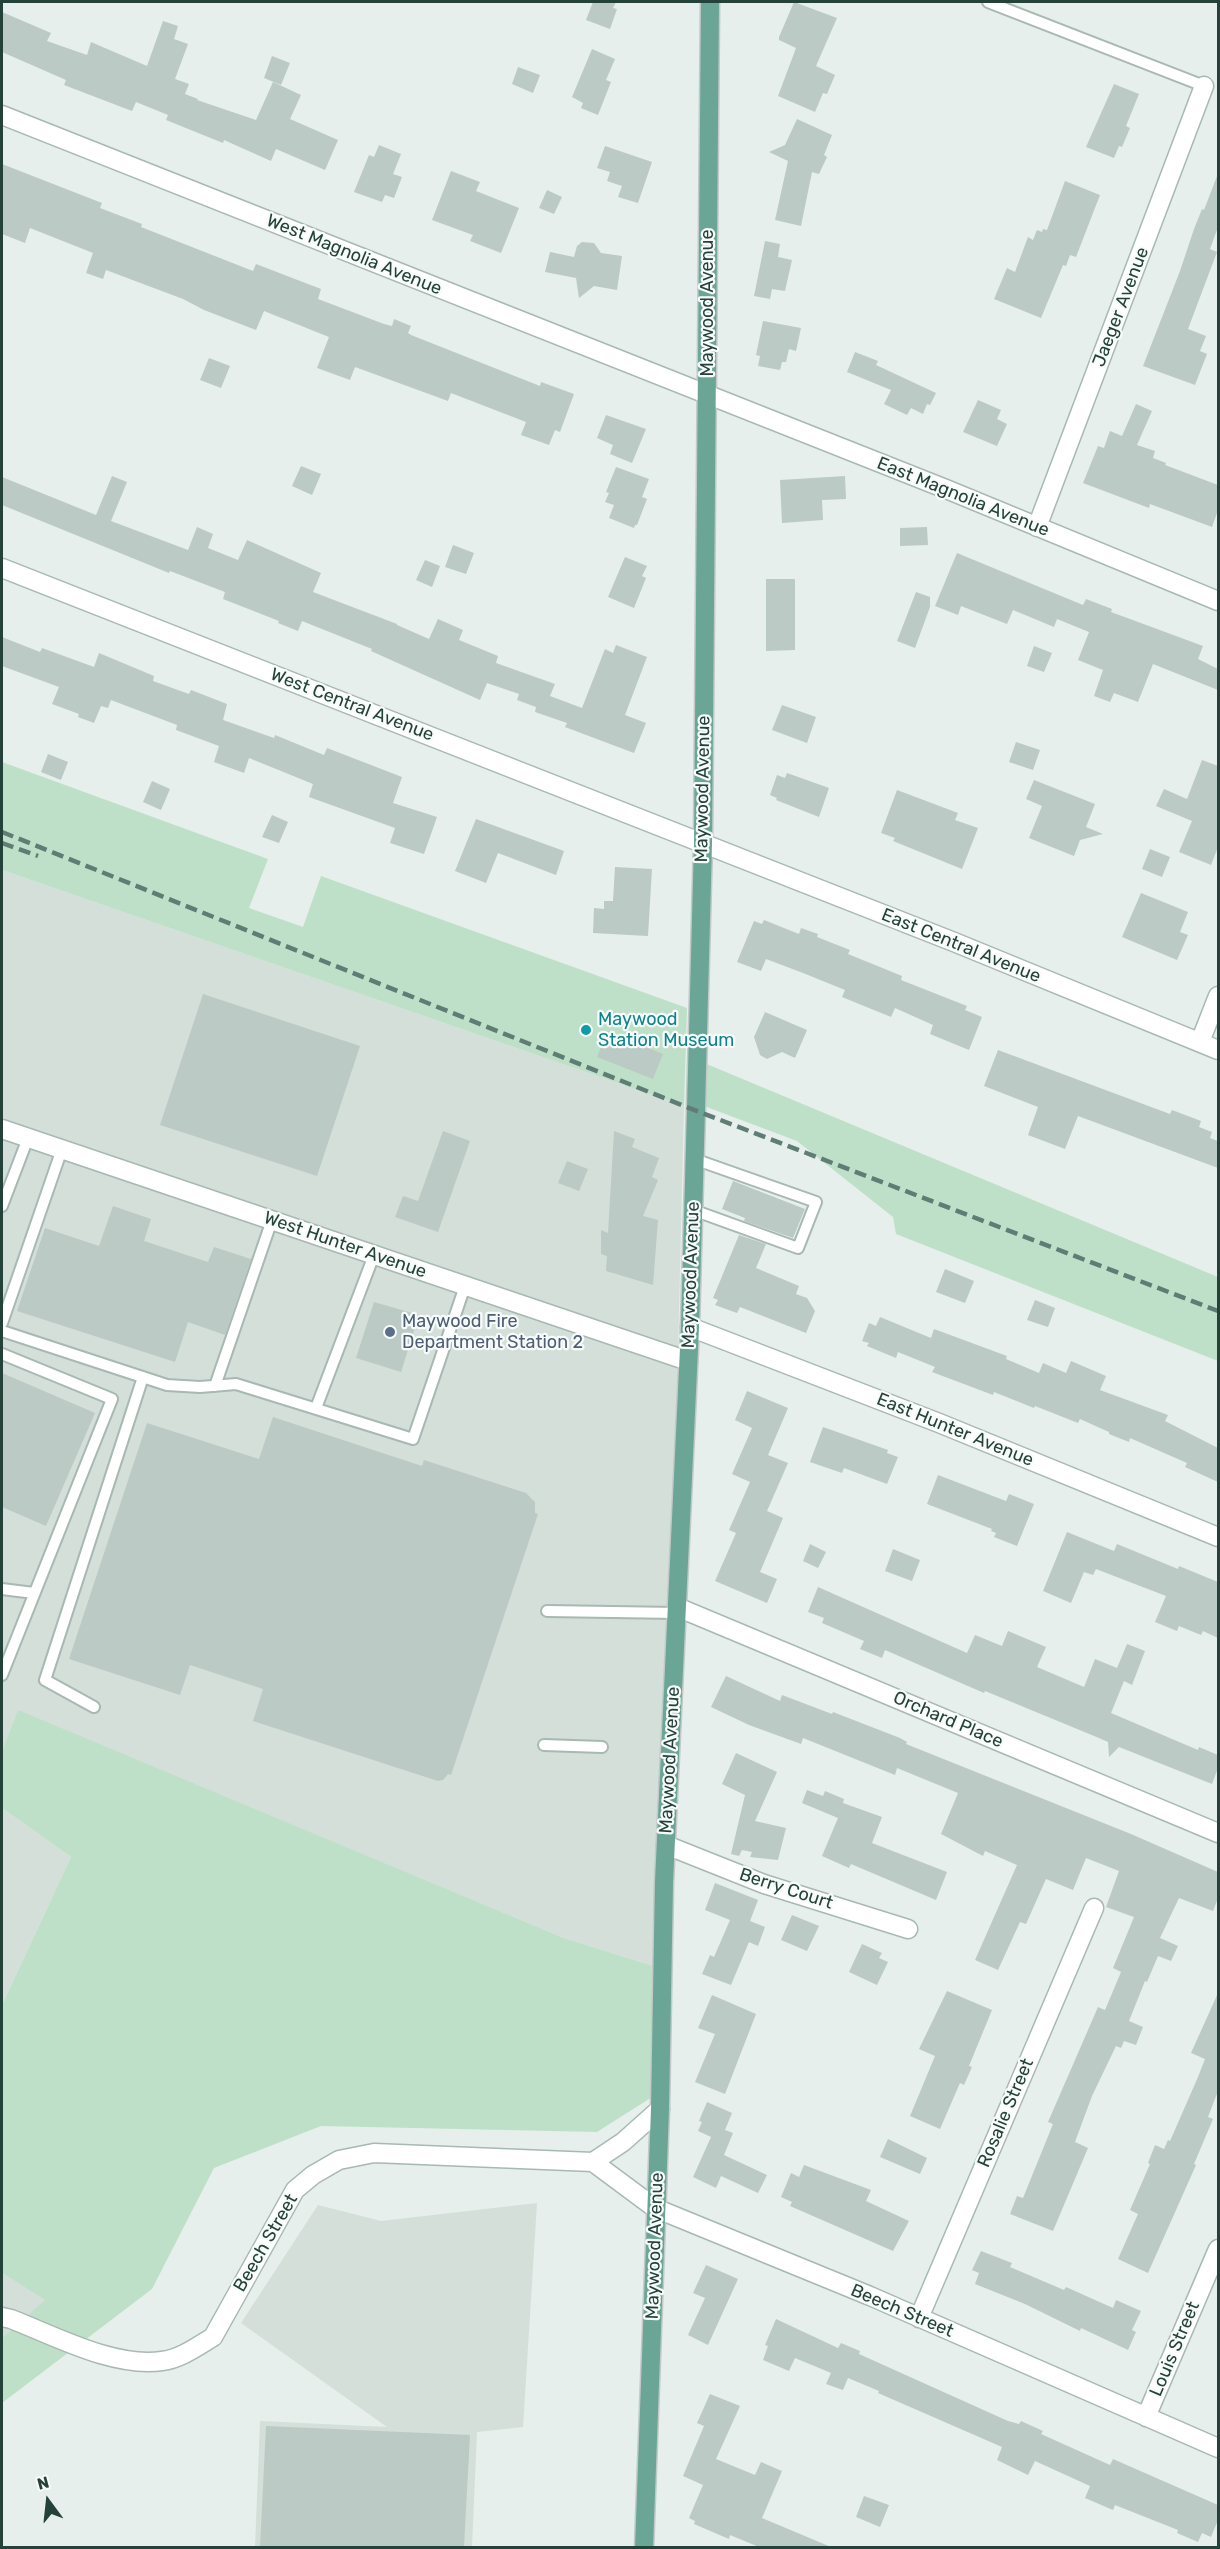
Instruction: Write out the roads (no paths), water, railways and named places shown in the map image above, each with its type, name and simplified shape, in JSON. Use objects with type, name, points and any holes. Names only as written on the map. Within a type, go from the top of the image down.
[{"type":"main road","name":"Maywood Avenue","points":[[644,2547],[660,2109],[666,1845],[690,1327],[702,843],[710,2]]},
{"type":"street","name":"Jaeger Avenue","points":[[1037,527],[1204,87]]},
{"type":"street","name":"West Magnolia Avenue","points":[[2,115],[707,394]]},
{"type":"street","name":"East Magnolia Avenue","points":[[707,394],[1218,601]]},
{"type":"street","name":"West Central Avenue","points":[[2,568],[702,843]]},
{"type":"street","name":"East Central Avenue","points":[[702,843],[1218,1050]]},
{"type":"street","points":[[1200,1042],[1218,996]]},
{"type":"street","name":"West Hunter Avenue","points":[[2,1129],[688,1361]]},
{"type":"street","name":"East Hunter Avenue","points":[[690,1327],[939,1423],[1218,1537]]},
{"type":"street","name":"Orchard Place","points":[[677,1610],[1218,1833]]},
{"type":"street","name":"Berry Court","points":[[666,1845],[764,1884],[908,1929]]},
{"type":"street","name":"Rosalie Street","points":[[919,2318],[1094,1908]]},
{"type":"street","points":[[593,2162],[623,2142],[660,2109]]},
{"type":"street","name":"Beech Street","points":[[2,2317],[119,2360],[163,2361],[190,2351],[213,2337],[295,2190],[313,2175],[339,2160],[374,2153],[593,2162],[656,2208],[919,2318],[1218,2448]]},
{"type":"street","name":"Louis Street","points":[[1146,2417],[1218,2248]]},
{"type":"lane","points":[[988,2],[1204,87]]},
{"type":"lane","points":[[2,1206],[28,1138]]},
{"type":"lane","points":[[2,1323],[62,1149]]},
{"type":"lane","points":[[693,1210],[798,1248],[816,1202],[694,1159]]},
{"type":"lane","points":[[215,1386],[272,1220]]},
{"type":"lane","points":[[316,1408],[374,1255]]},
{"type":"lane","points":[[2,1331],[167,1385],[236,1384],[412,1438],[465,1286]]},
{"type":"lane","points":[[2,1354],[112,1399],[2,1675]]},
{"type":"lane","points":[[94,1707],[45,1680],[142,1377]]},
{"type":"lane","points":[[2,1589],[34,1593]]},
{"type":"lane","points":[[547,1611],[677,1610]]},
{"type":"lane","points":[[544,1745],[602,1747]]},
{"type":"railway","points":[[2,832],[684,1106],[1218,1311]]},
{"type":"railway","points":[[2,843],[38,856]]},
{"type":"place","name":"Maywood Station Museum","points":[[586,1030]]},
{"type":"place","name":"Maywood Fire Department Station 2","points":[[390,1332]]}]
